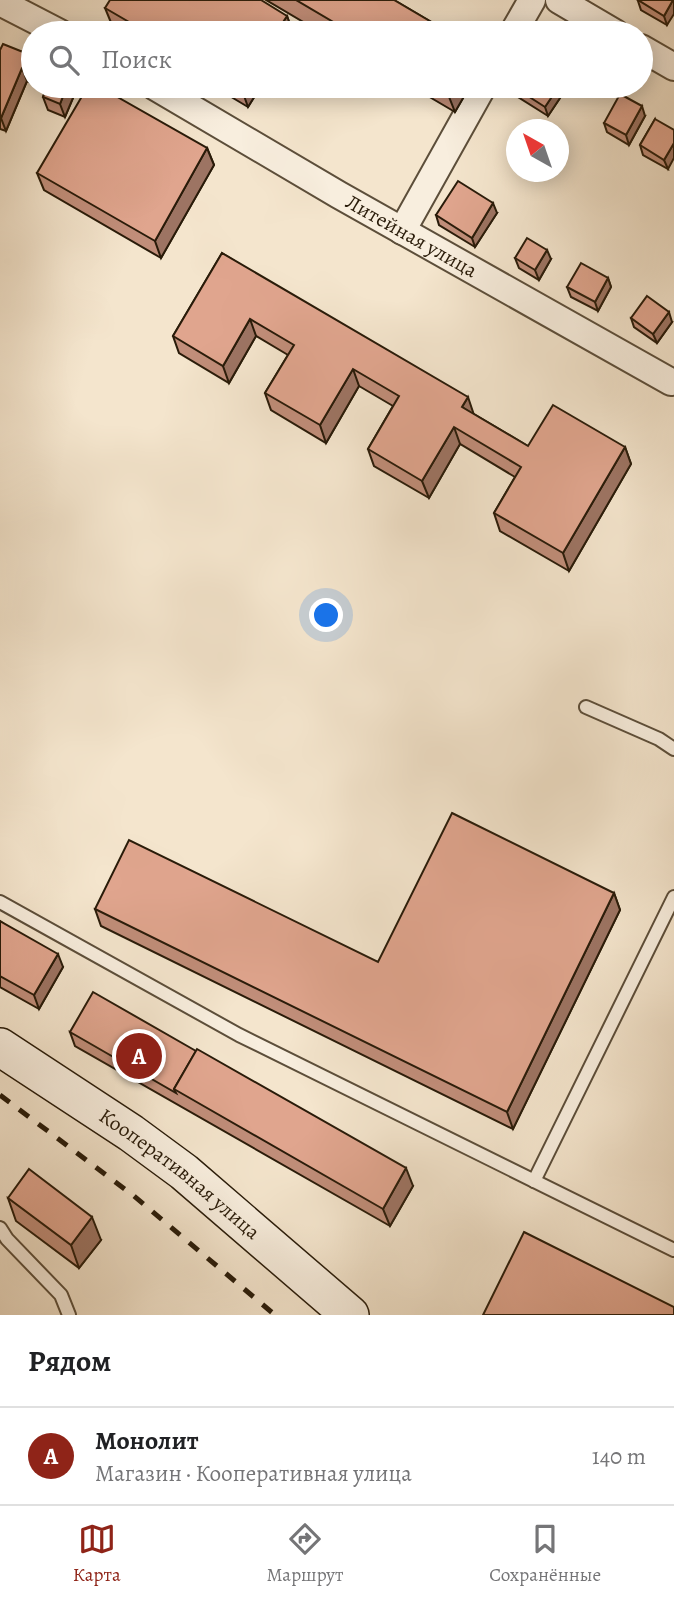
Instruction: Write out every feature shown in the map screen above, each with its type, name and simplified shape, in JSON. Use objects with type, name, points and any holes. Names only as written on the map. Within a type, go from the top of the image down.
[{"type":"street","points":[[520,21],[532,0]]},
{"type":"street","points":[[559,0],[595,21]]},
{"type":"street","points":[[0,2],[37,21]]},
{"type":"street","points":[[653,55],[674,67]]},
{"type":"street","name":"Литейная улица","points":[[175,98],[402,231],[671,382]]},
{"type":"street","points":[[402,231],[476,98]]},
{"type":"street","name":"Кооперативная улица","points":[[0,1047],[131,1133],[184,1172],[350,1315]]},
{"type":"lane","points":[[586,707],[659,739],[674,749]]},
{"type":"lane","points":[[534,1181],[674,897]]},
{"type":"lane","points":[[0,902],[239,1035],[674,1250]]},
{"type":"lane","points":[[0,1228],[7,1239],[61,1295],[69,1315]]},
{"type":"building","points":[[110,0],[261,0],[287,16],[284,21],[127,21],[105,8]]},
{"type":"building","points":[[296,0],[394,0],[430,21],[332,21]]},
{"type":"building","points":[[638,0],[673,0],[664,16]]},
{"type":"building","points":[[3,44],[21,51],[21,70],[1,118],[0,117],[0,50]]},
{"type":"building","points":[[45,98],[62,98],[60,104]]},
{"type":"building","points":[[81,98],[119,98],[207,148],[155,241],[37,173]]},
{"type":"building","points":[[531,98],[551,98],[545,107]]},
{"type":"building","points":[[618,98],[627,98],[642,106],[626,135],[604,123]]},
{"type":"building","points":[[655,119],[674,130],[674,143],[664,160],[640,145]]},
{"type":"building","points":[[458,181],[493,203],[472,238],[436,215]]},
{"type":"building","points":[[527,238],[547,250],[535,270],[515,258]]},
{"type":"building","points":[[222,253],[468,397],[462,407],[528,446],[553,405],[625,447],[563,553],[494,513],[521,467],[454,427],[422,481],[368,449],[399,396],[353,369],[320,425],[265,393],[294,345],[250,319],[223,366],[173,336]]},
{"type":"building","points":[[581,263],[608,278],[595,302],[567,287]]},
{"type":"building","points":[[647,296],[669,312],[653,334],[631,318]]},
{"type":"building","points":[[452,813],[614,893],[507,1112],[95,909],[129,840],[378,962]]},
{"type":"building","points":[[0,921],[58,954],[34,995],[0,976]]},
{"type":"building","points":[[93,992],[196,1051],[174,1089],[176,1093],[70,1032]]},
{"type":"building","points":[[197,1049],[406,1168],[383,1209],[174,1089]]},
{"type":"building","points":[[29,1169],[92,1217],[71,1245],[8,1198]]},
{"type":"building","points":[[524,1232],[674,1307],[674,1315],[483,1315]]},
{"type":"railway","points":[[0,1095],[134,1196],[275,1315]]},
{"type":"place","name":"Монолит","points":[[139,1056]]}]
